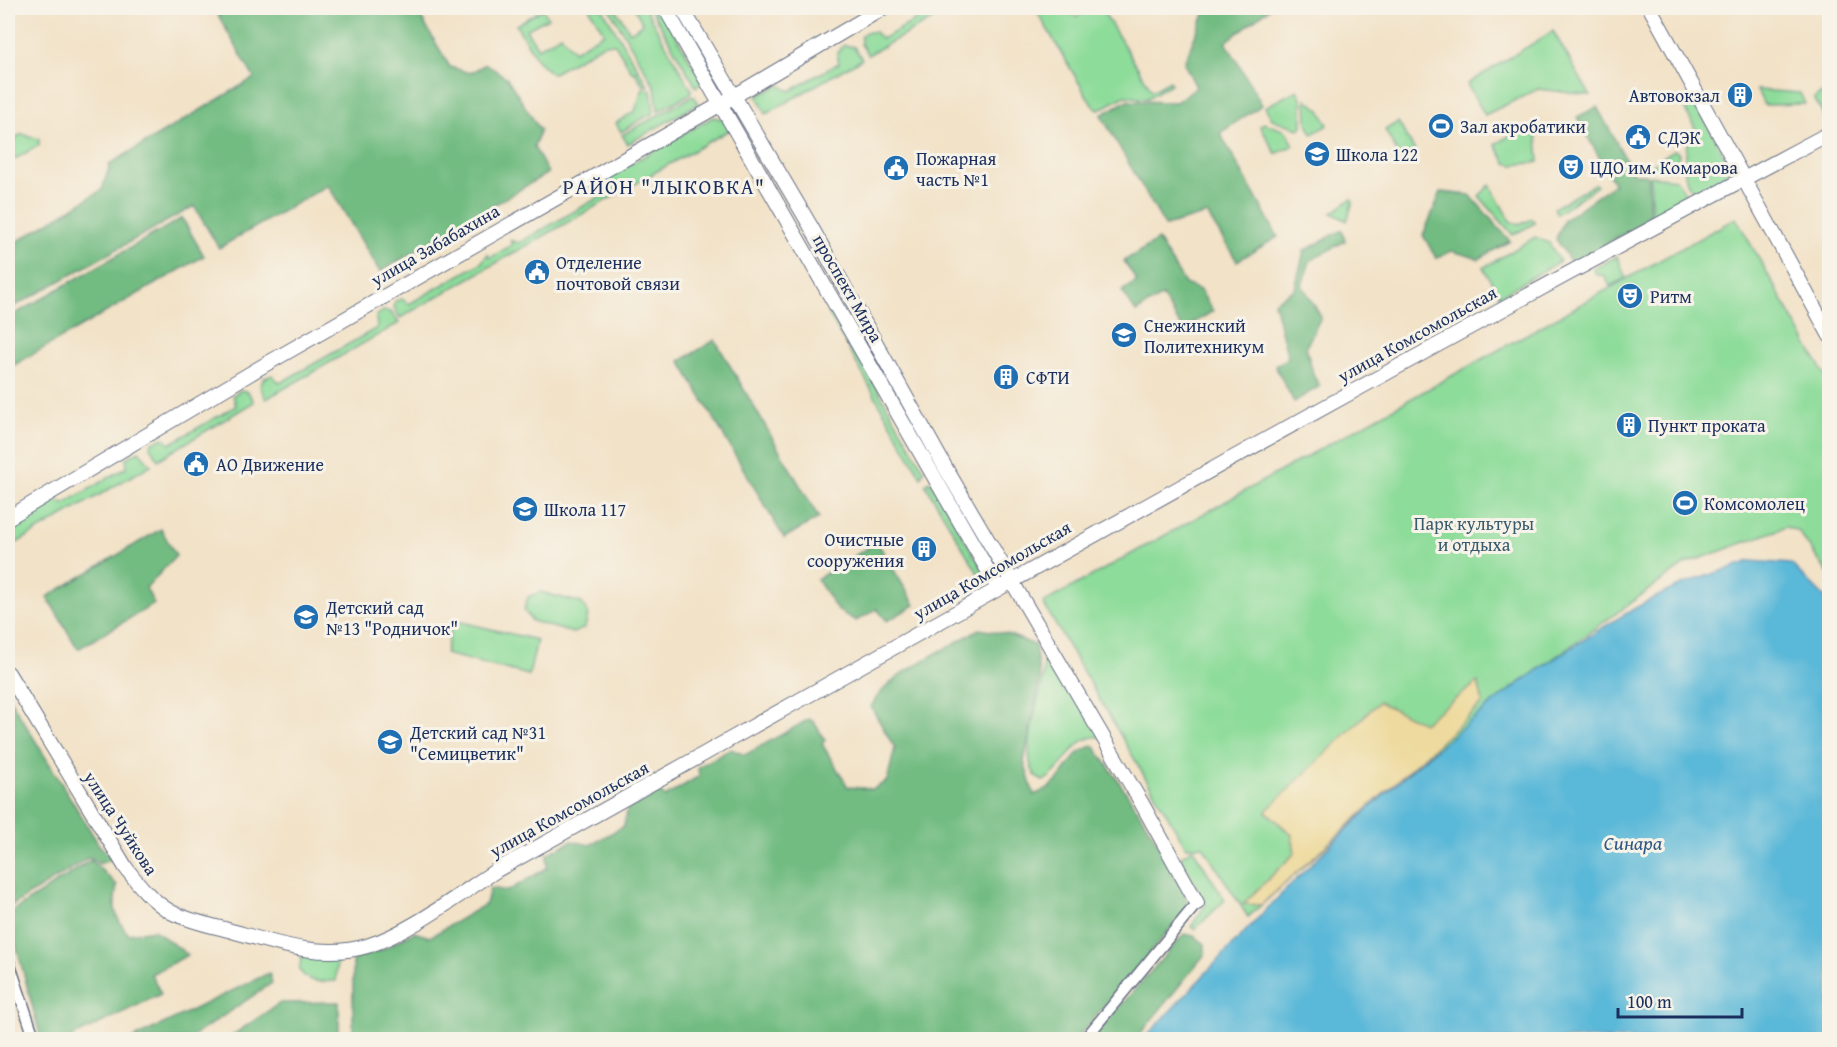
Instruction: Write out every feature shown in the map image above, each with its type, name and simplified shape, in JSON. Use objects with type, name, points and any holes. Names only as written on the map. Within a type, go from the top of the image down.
[{"type":"street","name":"проспект Мира","points":[[665,8],[998,588]]},
{"type":"street","name":"проспект Мира","points":[[682,8],[736,96],[862,315],[945,467],[1142,802],[1197,903]]},
{"type":"street","name":"улица Забабахина","points":[[8,518],[394,289],[736,96],[883,8]]},
{"type":"street","points":[[1650,8],[1830,336]]},
{"type":"street","name":"улица Комсомольская","points":[[252,937],[280,944],[328,951],[367,946],[395,934],[497,870],[1257,442],[1830,133]]},
{"type":"street","points":[[796,233],[810,225]]},
{"type":"street","points":[[847,324],[862,315]]},
{"type":"street","points":[[933,475],[945,467]]},
{"type":"street","name":"улица Чуйкова","points":[[8,673],[88,807],[140,887],[172,912],[252,937]]},
{"type":"street","points":[[1084,1040],[1197,903]]},
{"type":"street","points":[[8,959],[35,1040]]},
{"type":"green space","points":[[214,8],[419,8],[417,11],[450,67],[470,73],[486,64],[507,78],[540,130],[534,147],[548,173],[380,272],[328,185],[219,248],[194,206],[8,310],[8,247],[102,190],[110,164],[254,78]]},
{"type":"green space","points":[[589,8],[602,8],[648,86],[643,85],[634,71],[632,72],[615,44],[604,44],[552,74],[538,61],[516,25],[543,9],[548,18],[526,30],[538,48],[561,35],[574,51],[604,33]]},
{"type":"green space","points":[[609,8],[615,8],[630,32],[643,24],[634,8],[645,8],[691,89],[690,94],[658,111],[655,87]]},
{"type":"green space","points":[[650,8],[660,8],[703,82],[696,87]]},
{"type":"green space","points":[[938,8],[953,8],[868,55],[861,44],[861,36],[866,32],[875,32],[882,39]]},
{"type":"green space","points":[[1035,8],[1055,8],[1077,17],[1093,8],[1101,8],[1152,91],[1170,81],[1171,84],[1146,99],[1125,96],[1099,110],[1092,105]]},
{"type":"green space","points":[[1212,8],[1270,8],[1226,42],[1262,105],[1220,133],[1278,237],[1237,261],[1207,214],[1165,226],[1101,115],[1126,101],[1176,102],[1196,87],[1184,63],[1205,12]]},
{"type":"green space","points":[[1553,31],[1590,95],[1538,89],[1485,115],[1467,84]]},
{"type":"green space","points":[[844,45],[854,47],[862,59],[766,114],[757,96],[779,85],[790,91],[839,63],[837,53]]},
{"type":"green space","points":[[643,88],[651,91],[654,112],[621,132],[616,123],[635,111]]},
{"type":"green space","points":[[1829,89],[1829,120],[1827,122],[1814,98]]},
{"type":"green space","points":[[1297,90],[1302,100],[1302,126],[1299,129],[1272,119],[1265,107]]},
{"type":"green space","points":[[1757,90],[1800,93],[1805,104],[1764,105]]},
{"type":"green space","points":[[691,97],[695,97],[698,104],[628,144],[622,135]]},
{"type":"green space","points":[[1306,99],[1320,110],[1328,125],[1312,134],[1307,123]]},
{"type":"green space","points":[[1695,102],[1729,164],[1725,177],[1698,193],[1688,185],[1685,172],[1687,143],[1699,136],[1685,109]]},
{"type":"green space","points":[[1597,107],[1634,174],[1645,174],[1648,177],[1650,219],[1572,264],[1556,239],[1564,220],[1614,184],[1577,117]]},
{"type":"green space","points":[[713,117],[722,119],[731,129],[400,318],[394,307],[395,301],[402,299],[409,304],[481,263],[488,254],[490,258],[512,245],[510,240],[519,243],[603,195],[602,180]]},
{"type":"green space","points":[[1398,122],[1415,151],[1401,159],[1385,130]]},
{"type":"green space","points":[[1264,123],[1286,131],[1294,145],[1276,154],[1260,126]]},
{"type":"green space","points":[[1520,130],[1537,136],[1539,162],[1513,165],[1506,163],[1495,144]]},
{"type":"green space","points":[[22,134],[39,139],[39,145],[8,163],[8,142]]},
{"type":"green space","points":[[1674,150],[1679,153],[1676,169],[1651,168],[1650,166]]},
{"type":"green space","points":[[1650,176],[1676,179],[1686,194],[1684,200],[1652,218]]},
{"type":"green space","points":[[1595,184],[1597,186],[1557,214],[1554,208]]},
{"type":"green space","points":[[1490,185],[1510,221],[1519,225],[1532,219],[1535,223],[1513,235],[1479,196]]},
{"type":"green space","points":[[1441,192],[1470,195],[1510,241],[1479,259],[1452,251],[1436,258],[1423,235]]},
{"type":"green space","points":[[1351,199],[1353,201],[1347,221],[1332,213]]},
{"type":"green space","points":[[182,218],[204,256],[9,368],[8,318]]},
{"type":"green space","name":"Парк культуры и отдыха","points":[[1736,218],[1829,383],[1829,575],[1798,531],[1786,527],[1685,564],[1501,696],[1415,766],[1248,917],[1203,846],[1186,847],[1043,603]],"holes":[[[1478,682],[1483,703],[1261,904],[1244,904],[1295,853],[1292,835],[1266,812],[1423,723]]]},
{"type":"green space","points":[[1342,230],[1345,241],[1310,261],[1302,285],[1321,317],[1306,347],[1314,377],[1320,386],[1294,402],[1275,366],[1288,358],[1274,302],[1295,289],[1304,251]]},
{"type":"green space","points":[[1535,237],[1549,243],[1560,261],[1500,296],[1483,268]]},
{"type":"green space","points":[[1158,240],[1185,284],[1200,290],[1213,311],[1183,330],[1162,296],[1136,312],[1122,291],[1137,281],[1124,261]]},
{"type":"green space","points":[[1617,256],[1626,278],[1610,286],[1604,275],[1597,275],[1593,269]]},
{"type":"green space","points":[[383,311],[391,312],[399,323],[266,399],[260,386],[264,378],[272,375],[280,383],[377,328],[376,316]]},
{"type":"green space","points":[[828,313],[835,315],[924,470],[921,477]]},
{"type":"green space","points":[[858,326],[935,461],[933,462],[855,328]]},
{"type":"green space","points":[[715,340],[819,518],[784,538],[680,361]]},
{"type":"green space","points":[[241,390],[248,392],[254,402],[158,460],[150,447],[152,442],[164,438],[170,444],[236,406],[233,395]]},
{"type":"green space","points":[[139,451],[151,465],[8,548],[8,534],[16,529],[19,520],[55,500],[64,504],[127,467],[126,458]]},
{"type":"green space","points":[[930,481],[984,572],[979,575],[925,484]]},
{"type":"green space","points":[[161,529],[176,556],[146,588],[154,604],[78,649],[47,597]]},
{"type":"green space","points":[[877,542],[915,605],[887,621],[877,609],[856,621],[837,610],[817,579]]},
{"type":"green space","points":[[540,592],[582,603],[588,614],[585,628],[573,633],[532,621],[524,610],[528,597]]},
{"type":"green space","points":[[453,620],[537,640],[529,675],[445,654]]},
{"type":"green space","points":[[979,629],[1007,634],[1035,645],[1040,680],[1024,762],[1034,795],[1056,782],[1077,755],[1094,746],[1146,824],[1190,906],[1076,1039],[353,1040],[353,959],[382,950],[414,932],[430,937],[486,904],[490,888],[508,891],[547,868],[547,854],[572,841],[590,845],[624,826],[627,809],[659,791],[665,797],[699,776],[698,767],[731,749],[745,755],[809,719],[814,722],[825,740],[822,744],[848,787],[873,789],[887,781],[895,748],[871,707],[890,683],[919,663]]},
{"type":"green space","points":[[1041,637],[1102,737],[1092,737],[1076,746],[1058,769],[1043,781],[1034,774],[1029,748],[1044,670]]},
{"type":"green space","points":[[8,696],[99,845],[113,859],[99,864],[90,857],[8,908]]},
{"type":"green space","points":[[1193,849],[1225,900],[1195,929],[1191,927],[1206,904],[1180,857]]},
{"type":"green space","points":[[91,860],[117,885],[115,911],[119,922],[128,934],[154,930],[188,955],[151,974],[161,994],[68,1039],[41,1039],[8,914]]},
{"type":"green space","points":[[1184,934],[1194,936],[1205,944],[1205,954],[1136,1039],[1090,1040]]},
{"type":"green space","points":[[302,956],[337,960],[336,981],[320,982],[307,978],[299,970]]},
{"type":"green space","points":[[269,973],[272,983],[189,1039],[132,1039]]},
{"type":"green space","points":[[339,1002],[339,1039],[227,1039],[280,1003]]},
{"type":"sand","points":[[1478,682],[1483,703],[1261,905],[1243,904],[1295,853],[1292,835],[1266,811],[1379,702],[1423,723]]},
{"type":"water","name":"Синара","points":[[1750,561],[1791,564],[1829,602],[1829,1039],[1144,1039],[1290,885],[1341,835],[1447,740],[1502,696],[1560,655],[1647,602],[1686,583]]},
{"type":"place","name":"Автовокзал","points":[[1740,95]]},
{"type":"place","name":"Зал акробатики","points":[[1441,126]]},
{"type":"place","name":"СДЭК","points":[[1638,137]]},
{"type":"place","name":"Школа 122","points":[[1317,154]]},
{"type":"place","name":"ЦДО им. Комарова","points":[[1571,167]]},
{"type":"place","name":"Пожарная часть №1","points":[[896,168]]},
{"type":"place","name":"Отделение почтовой связи","points":[[537,272]]},
{"type":"place","name":"Ритм","points":[[1630,296]]},
{"type":"place","name":"Снежинский Политехникум","points":[[1124,335]]},
{"type":"place","name":"СФТИ","points":[[1006,377]]},
{"type":"place","name":"Пункт проката","points":[[1629,425]]},
{"type":"place","name":"АО Движение","points":[[196,464]]},
{"type":"place","name":"Комсомолец","points":[[1685,503]]},
{"type":"place","name":"Школа 117","points":[[525,509]]},
{"type":"place","name":"Очистные сооружения","points":[[924,549]]},
{"type":"place","name":"Детский сад №13 \"Родничок\"","points":[[306,617]]},
{"type":"place","name":"Детский сад №31 \"Семицветик\"","points":[[390,742]]},
{"type":"district","name":"РАЙОН \"ЛЫКОВКА\"","points":[[664,186]]}]
